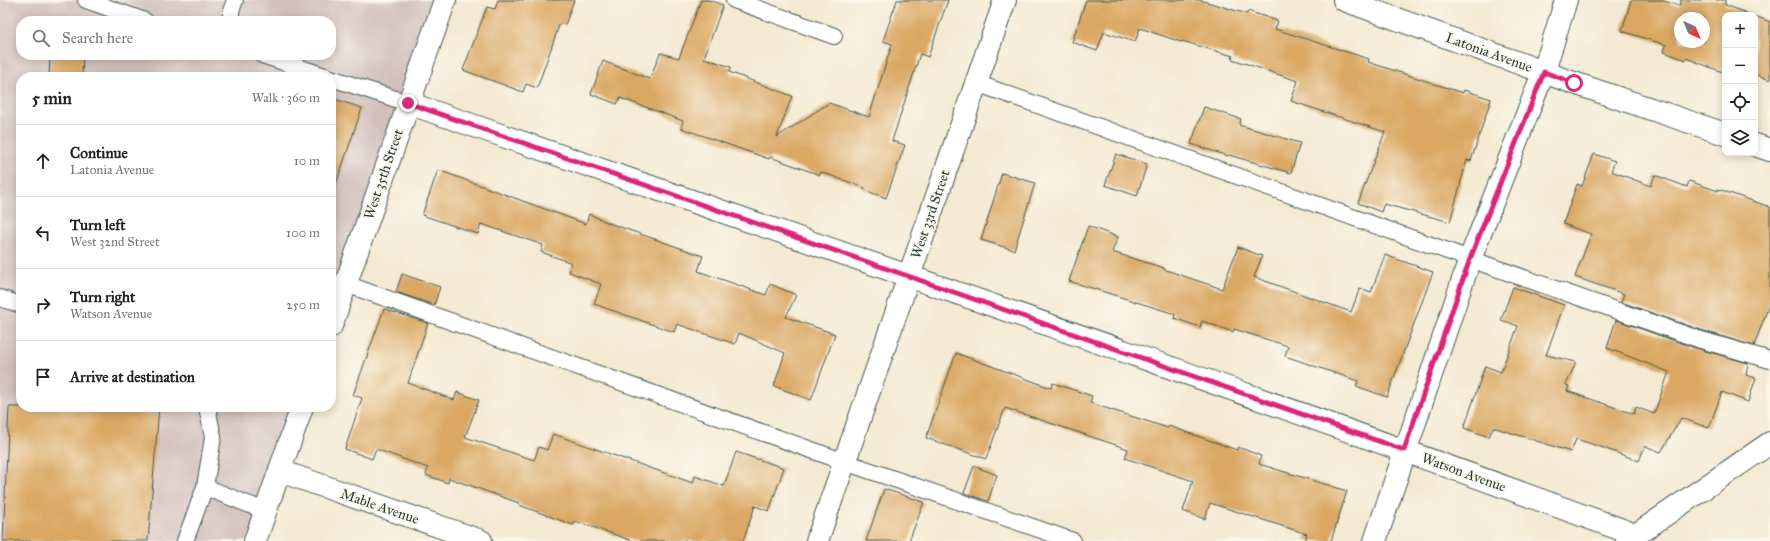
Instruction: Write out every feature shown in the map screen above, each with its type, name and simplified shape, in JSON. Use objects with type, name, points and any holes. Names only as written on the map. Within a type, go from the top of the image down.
[{"type":"street","name":"West 35th Street","points":[[336,312],[444,0]]},
{"type":"street","name":"West 33rd Street","points":[[817,541],[1005,0]]},
{"type":"street","name":"Latonia Avenue","points":[[1344,0],[1544,72],[1722,133]]},
{"type":"street","points":[[1375,541],[1404,450],[1470,259],[1544,72],[1566,0]]},
{"type":"street","name":"Watson Avenue","points":[[408,103],[1404,450],[1632,538]]},
{"type":"street","points":[[1758,146],[1770,150]]},
{"type":"street","points":[[255,541],[300,412]]},
{"type":"street","points":[[1632,538],[1770,443]]},
{"type":"street","name":"Mable Avenue","points":[[280,471],[481,541]]},
{"type":"lane","points":[[86,0],[131,16]]},
{"type":"lane","points":[[231,16],[231,11],[235,0]]},
{"type":"lane","points":[[734,0],[834,36]]},
{"type":"lane","points":[[277,60],[315,72]]},
{"type":"lane","points":[[336,79],[408,103]]},
{"type":"lane","points":[[976,83],[1698,339],[1770,360]]},
{"type":"lane","points":[[346,284],[845,462],[1073,541]]},
{"type":"lane","points":[[0,298],[16,303]]},
{"type":"lane","points":[[184,541],[205,488],[212,437],[208,412]]},
{"type":"lane","points":[[205,488],[265,511]]},
{"type":"shaded area","points":[[0,0],[445,0],[336,312],[336,72],[16,72],[16,412],[300,412],[255,541],[0,541]]},
{"type":"building","points":[[498,0],[574,0],[565,25],[560,23],[537,88],[526,84],[523,92],[463,70],[487,7],[495,9]]},
{"type":"building","points":[[701,0],[709,0],[723,5],[704,58],[731,67],[729,72],[792,96],[777,137],[829,103],[869,117],[892,44],[883,41],[897,0],[948,0],[928,57],[920,54],[892,141],[905,145],[886,198],[864,190],[865,188],[821,172],[820,175],[770,157],[769,159],[681,128],[683,121],[620,98],[617,104],[591,94],[603,61],[650,79],[660,53],[679,58]]},
{"type":"building","points":[[1086,0],[1200,0],[1247,14],[1248,11],[1278,21],[1275,29],[1369,59],[1368,62],[1463,93],[1464,90],[1491,99],[1471,161],[1467,160],[1450,222],[1384,204],[1381,212],[1358,203],[1385,132],[1291,101],[1298,81],[1232,59],[1233,56],[1182,41],[1181,42],[1140,28],[1135,42],[1104,32],[1097,51],[1072,42]]},
{"type":"building","points":[[1631,0],[1661,0],[1679,6],[1681,0],[1725,0],[1725,5],[1744,12],[1722,12],[1722,72],[1686,58],[1686,60],[1664,52],[1666,45],[1622,31]]},
{"type":"building","points":[[1758,17],[1770,22],[1770,80],[1758,75]]},
{"type":"building","points":[[50,60],[83,60],[82,72],[49,72]]},
{"type":"building","points":[[336,100],[362,108],[336,184]]},
{"type":"building","points":[[1204,107],[1241,119],[1239,125],[1300,143],[1291,173],[1229,155],[1228,156],[1191,144]]},
{"type":"building","points":[[1116,154],[1147,164],[1137,196],[1105,185]]},
{"type":"building","points":[[1594,154],[1615,161],[1611,171],[1651,186],[1655,175],[1687,187],[1689,181],[1718,191],[1718,189],[1770,207],[1770,302],[1754,346],[1701,330],[1621,302],[1624,294],[1575,277],[1591,234],[1563,224],[1577,184],[1582,186]]},
{"type":"building","points":[[438,170],[586,224],[589,214],[609,223],[703,256],[698,271],[766,295],[770,284],[796,295],[786,317],[835,334],[811,400],[774,386],[785,353],[739,333],[735,344],[677,324],[674,332],[594,304],[601,284],[569,272],[572,263],[541,252],[543,245],[481,224],[478,234],[422,215]]},
{"type":"building","points":[[1002,173],[1035,183],[1014,250],[981,240]]},
{"type":"building","points":[[1088,226],[1118,237],[1112,252],[1164,268],[1163,269],[1222,289],[1238,247],[1262,256],[1254,277],[1351,312],[1360,288],[1371,292],[1385,255],[1433,272],[1387,397],[1356,386],[1358,381],[1285,356],[1288,346],[1234,329],[1233,332],[1202,321],[1200,327],[1174,318],[1175,314],[1069,281]]},
{"type":"building","points":[[402,274],[440,287],[434,305],[396,292]]},
{"type":"building","points":[[1513,287],[1564,305],[1546,355],[1576,362],[1566,385],[1569,386],[1567,391],[1634,414],[1636,407],[1654,414],[1669,372],[1607,348],[1616,320],[1695,348],[1748,363],[1746,375],[1756,378],[1748,402],[1722,392],[1709,428],[1681,418],[1661,452],[1645,446],[1639,461],[1576,439],[1571,452],[1493,427],[1489,437],[1464,428],[1485,366],[1501,372],[1518,326],[1501,320]]},
{"type":"building","points":[[384,309],[428,323],[408,383],[454,400],[457,392],[479,400],[465,437],[534,460],[539,447],[547,450],[553,434],[693,483],[695,476],[724,486],[736,452],[784,468],[769,511],[755,506],[743,541],[633,541],[575,521],[573,525],[519,505],[519,503],[449,478],[448,483],[426,475],[428,468],[376,449],[372,459],[345,449],[362,398],[353,395]]},
{"type":"building","points":[[956,353],[1051,388],[1053,383],[1092,396],[1090,403],[1168,428],[1169,426],[1237,450],[1238,447],[1261,456],[1259,464],[1347,491],[1331,541],[1305,541],[1307,534],[1210,503],[1205,519],[1183,511],[1193,481],[1125,458],[1128,449],[1005,408],[986,459],[926,438]]},
{"type":"building","points":[[9,407],[16,407],[16,412],[159,412],[148,541],[3,541]]},
{"type":"building","points":[[974,466],[997,475],[988,501],[964,493]]},
{"type":"building","points":[[884,489],[924,502],[909,541],[866,541]]},
{"type":"route","points":[[408,103],[1404,450],[1470,259],[1544,72],[1574,83]]}]
